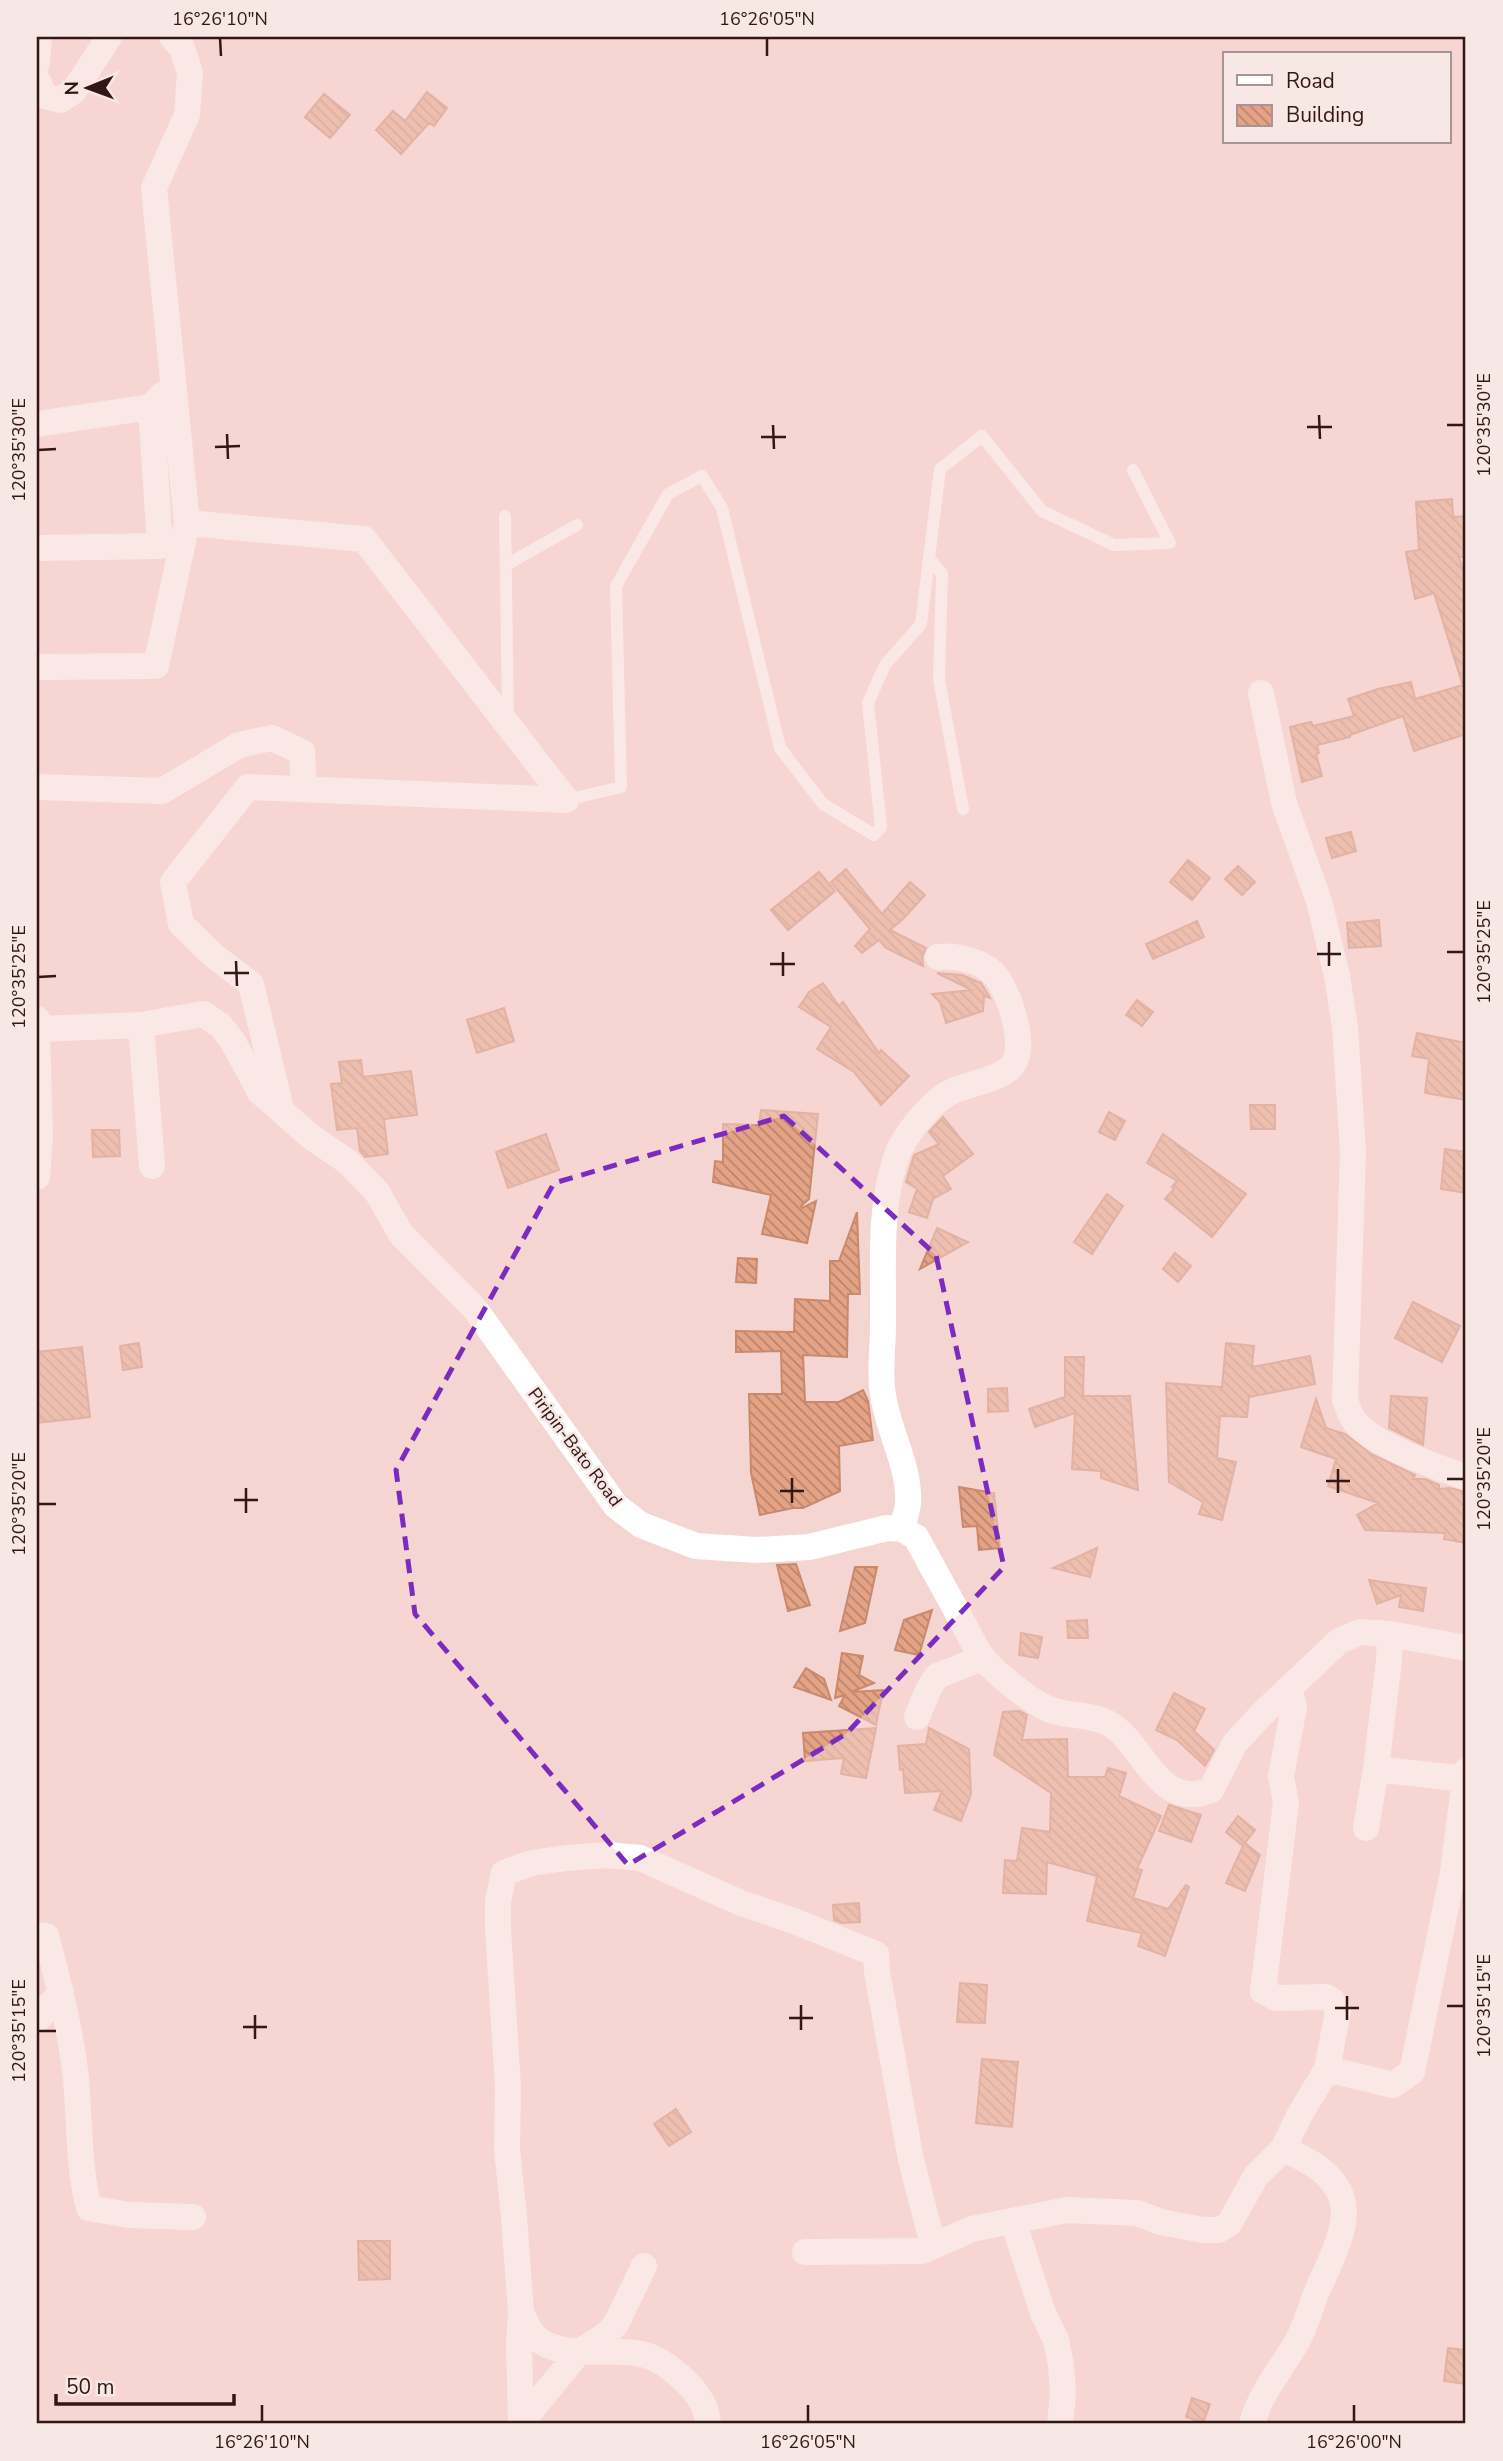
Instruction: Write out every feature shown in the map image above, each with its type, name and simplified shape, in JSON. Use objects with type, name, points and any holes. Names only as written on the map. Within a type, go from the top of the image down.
[{"type":"street","points":[[37,63],[39,37]]},
{"type":"street","points":[[37,79],[44,96],[60,100],[74,91],[109,37]]},
{"type":"street","points":[[37,667],[156,666],[187,523],[154,188],[187,115],[190,73],[182,48],[172,37]]},
{"type":"street","points":[[37,424],[151,407],[175,381]]},
{"type":"street","points":[[37,548],[160,546],[151,407]]},
{"type":"street","points":[[187,523],[365,539],[566,800]]},
{"type":"street","points":[[1261,693],[1284,803],[1319,901],[1337,976],[1345,1027],[1353,1152],[1345,1400],[1355,1423],[1364,1430],[1389,1445],[1466,1477]]},
{"type":"street","points":[[37,787],[162,791],[239,745],[272,738],[302,752],[304,788]]},
{"type":"street","points":[[281,1111],[251,984],[214,956],[181,924],[173,883],[248,787],[566,800]]},
{"type":"street","points":[[938,957],[952,955],[992,971],[1012,1005],[1017,1045],[1014,1064],[1006,1071],[951,1092],[908,1133],[896,1156],[886,1209],[881,1382],[907,1488],[908,1504],[902,1529],[916,1538],[983,1658],[1002,1678],[1046,1708],[1108,1722],[1166,1785],[1189,1794],[1200,1794],[1211,1790],[1235,1743],[1339,1641],[1360,1632],[1390,1634],[1466,1648]]},
{"type":"street","name":"Piripin-Bato Road","points":[[37,1026],[141,1025],[203,1014],[220,1025],[232,1040],[260,1092],[310,1136],[348,1162],[377,1192],[401,1234],[475,1309],[616,1506],[641,1525],[696,1546],[757,1550],[809,1547],[887,1528],[902,1529]]},
{"type":"street","points":[[141,1025],[152,1166]]},
{"type":"street","points":[[37,1026],[37,1177]]},
{"type":"street","points":[[1366,1828],[1376,1769],[1390,1634]]},
{"type":"street","points":[[917,1717],[937,1676],[983,1658]]},
{"type":"street","points":[[804,2252],[922,2251],[972,2229],[1067,2210],[1137,2213],[1161,2222],[1203,2230],[1218,2230],[1229,2224],[1256,2176],[1283,2149],[1327,2069],[1338,2011],[1333,2001],[1326,1997],[1276,1998],[1263,1991],[1286,1803],[1281,1776],[1294,1707],[1291,1696],[1286,1691]]},
{"type":"street","points":[[1327,2069],[1394,2085],[1412,2072],[1453,1872],[1466,1775],[1376,1769]]},
{"type":"street","points":[[520,2424],[521,2313],[507,2150],[508,2086],[498,1901],[504,1873],[531,1863],[607,1855],[640,1858],[741,1903],[876,1954],[911,2160],[933,2245]]},
{"type":"street","points":[[37,1935],[46,1936],[61,1992],[76,2077],[84,2187],[89,2208],[129,2216],[193,2217]]},
{"type":"street","points":[[37,2020],[61,1992]]},
{"type":"street","points":[[1252,2424],[1258,2405],[1297,2342],[1312,2311],[1315,2296],[1334,2251],[1344,2213],[1342,2200],[1325,2173],[1305,2158],[1283,2149]]},
{"type":"street","points":[[1013,2221],[1043,2313],[1056,2340],[1063,2394],[1060,2424]]},
{"type":"street","points":[[520,2424],[579,2352],[606,2335],[616,2324],[644,2266]]},
{"type":"street","points":[[521,2313],[534,2336],[550,2345],[579,2352],[618,2351],[643,2354],[674,2369],[698,2393],[708,2424]]},
{"type":"lane","points":[[566,800],[621,787],[616,586],[668,494],[702,476],[722,508],[780,748],[823,804],[874,835],[881,827],[867,703],[885,665],[921,624],[940,469],[982,436],[1042,511],[1114,545],[1170,543],[1133,470]]},
{"type":"lane","points":[[505,516],[508,724]]},
{"type":"lane","points":[[506,565],[577,525]]},
{"type":"lane","points":[[929,558],[942,574],[939,679],[963,809]]},
{"type":"highlighted area","points":[[784,1116],[936,1255],[1004,1567],[846,1734],[628,1865],[415,1614],[396,1470],[554,1183]]},
{"type":"building","points":[[427,92],[447,108],[434,126],[429,123],[401,154],[376,130],[393,111],[405,121]]},
{"type":"building","points":[[324,94],[350,115],[330,138],[305,117]]},
{"type":"building","points":[[1452,499],[1453,517],[1466,516],[1466,557],[1459,557],[1466,580],[1466,682],[1462,683],[1434,593],[1415,599],[1406,552],[1419,550],[1416,502]]},
{"type":"building","points":[[1411,682],[1415,699],[1466,684],[1466,734],[1414,751],[1403,716],[1350,737],[1317,745],[1319,753],[1316,754],[1322,776],[1302,782],[1290,727],[1311,722],[1313,726],[1354,716],[1348,699]]},
{"type":"building","points":[[1351,832],[1356,851],[1332,858],[1326,838]]},
{"type":"building","points":[[1188,860],[1210,878],[1192,900],[1170,882]]},
{"type":"building","points":[[1238,866],[1255,882],[1242,895],[1225,879]]},
{"type":"building","points":[[846,869],[882,914],[910,882],[925,895],[890,930],[926,948],[922,957],[923,966],[886,948],[879,940],[862,953],[855,946],[870,929],[831,882]]},
{"type":"building","points":[[819,872],[835,891],[788,930],[771,910]]},
{"type":"building","points":[[1379,920],[1381,946],[1349,948],[1347,923]]},
{"type":"building","points":[[1197,921],[1204,937],[1153,959],[1146,944]]},
{"type":"building","points":[[937,973],[962,975],[981,983],[990,998],[984,996],[983,1011],[946,1023],[940,1002],[932,994],[972,990]]},
{"type":"building","points":[[823,983],[839,1006],[843,1002],[879,1053],[881,1050],[909,1076],[881,1105],[854,1072],[817,1049],[831,1027],[799,1007],[809,992]]},
{"type":"building","points":[[1137,1000],[1153,1012],[1142,1026],[1126,1015]]},
{"type":"building","points":[[504,1008],[514,1041],[477,1053],[467,1020]]},
{"type":"building","points":[[1417,1033],[1466,1043],[1466,1100],[1425,1093],[1429,1059],[1412,1056]]},
{"type":"building","points":[[361,1060],[363,1077],[411,1071],[417,1115],[384,1119],[388,1154],[365,1157],[360,1151],[357,1128],[337,1130],[331,1084],[342,1083],[339,1062]]},
{"type":"building","points":[[1250,1105],[1275,1105],[1275,1129],[1251,1129]]},
{"type":"building","points":[[761,1110],[818,1114],[809,1199],[801,1206],[802,1208],[816,1201],[807,1243],[762,1234],[771,1195],[713,1182],[715,1161],[723,1162],[723,1124],[759,1125]]},
{"type":"building","points":[[1109,1112],[1125,1121],[1115,1140],[1099,1132]]},
{"type":"building","points":[[943,1117],[973,1154],[943,1176],[951,1189],[933,1199],[927,1218],[909,1212],[917,1189],[906,1182],[914,1155],[939,1144],[929,1132]]},
{"type":"building","points":[[92,1130],[119,1130],[120,1156],[93,1157]]},
{"type":"building","points":[[546,1134],[559,1170],[508,1188],[496,1152]]},
{"type":"building","points":[[1163,1134],[1246,1194],[1212,1237],[1165,1199],[1177,1181],[1147,1163]]},
{"type":"building","points":[[1445,1149],[1466,1152],[1466,1193],[1441,1189]]},
{"type":"building","points":[[1107,1194],[1123,1206],[1092,1254],[1074,1242]]},
{"type":"building","points":[[857,1212],[860,1294],[848,1294],[847,1357],[803,1355],[805,1402],[839,1402],[863,1390],[868,1401],[873,1440],[839,1446],[840,1491],[803,1508],[760,1515],[751,1473],[749,1394],[782,1394],[781,1351],[736,1352],[736,1331],[794,1332],[795,1299],[830,1301],[830,1261],[839,1261]]},
{"type":"building","points":[[937,1228],[968,1242],[920,1269]]},
{"type":"building","points":[[1175,1253],[1191,1266],[1178,1282],[1163,1269]]},
{"type":"building","points":[[738,1258],[757,1259],[756,1283],[736,1282]]},
{"type":"building","points":[[1413,1302],[1460,1326],[1442,1362],[1395,1338]]},
{"type":"building","points":[[139,1343],[142,1367],[123,1370],[120,1346]]},
{"type":"building","points":[[1226,1343],[1254,1346],[1252,1367],[1310,1356],[1315,1384],[1249,1397],[1247,1417],[1220,1416],[1217,1458],[1236,1462],[1222,1520],[1199,1514],[1203,1502],[1169,1482],[1166,1383],[1222,1387]]},
{"type":"building","points":[[82,1347],[90,1417],[37,1423],[37,1352]]},
{"type":"building","points":[[1065,1357],[1084,1357],[1083,1396],[1130,1396],[1138,1490],[1101,1478],[1101,1471],[1072,1469],[1075,1413],[1035,1427],[1029,1409],[1065,1397]]},
{"type":"building","points":[[1007,1388],[1008,1411],[988,1412],[988,1389]]},
{"type":"building","points":[[1391,1396],[1427,1398],[1423,1445],[1389,1428]]},
{"type":"building","points":[[1316,1399],[1326,1428],[1345,1434],[1371,1454],[1415,1475],[1413,1479],[1425,1479],[1439,1485],[1439,1489],[1450,1488],[1466,1492],[1466,1543],[1444,1539],[1445,1533],[1365,1530],[1357,1515],[1378,1503],[1328,1486],[1336,1459],[1301,1447]]},
{"type":"building","points":[[959,1487],[994,1493],[1000,1548],[979,1550],[977,1526],[963,1527]]},
{"type":"building","points":[[1097,1548],[1090,1577],[1053,1568]]},
{"type":"building","points":[[796,1564],[810,1605],[788,1611],[777,1565]]},
{"type":"building","points":[[855,1567],[877,1567],[865,1623],[840,1631]]},
{"type":"building","points":[[1369,1580],[1426,1588],[1423,1611],[1399,1607],[1401,1595],[1377,1604]]},
{"type":"building","points":[[932,1610],[919,1655],[895,1650],[904,1620]]},
{"type":"building","points":[[1087,1620],[1088,1638],[1068,1638],[1067,1621]]},
{"type":"building","points":[[1021,1633],[1042,1637],[1038,1658],[1019,1655]]},
{"type":"building","points":[[842,1653],[863,1656],[859,1675],[874,1683],[851,1692],[883,1690],[876,1725],[839,1706],[845,1695],[835,1698]]},
{"type":"building","points":[[806,1668],[824,1679],[831,1700],[794,1687]]},
{"type":"building","points":[[1174,1693],[1205,1709],[1194,1731],[1214,1750],[1205,1766],[1177,1740],[1156,1730]]},
{"type":"building","points":[[1020,1711],[1027,1715],[1022,1740],[1067,1739],[1068,1777],[1105,1777],[1108,1768],[1126,1773],[1119,1796],[1161,1816],[1137,1869],[1142,1870],[1133,1898],[1168,1909],[1186,1885],[1189,1887],[1165,1956],[1138,1946],[1142,1933],[1087,1921],[1097,1876],[1047,1862],[1046,1894],[1003,1893],[1005,1860],[1017,1861],[1022,1828],[1050,1832],[1051,1793],[994,1755],[1003,1712]]},
{"type":"building","points":[[876,1728],[866,1778],[841,1774],[844,1758],[805,1761],[803,1733]]},
{"type":"building","points":[[929,1728],[969,1749],[971,1794],[961,1821],[934,1810],[942,1791],[905,1793],[898,1746],[926,1744]]},
{"type":"building","points":[[1169,1805],[1201,1815],[1191,1842],[1159,1831]]},
{"type":"building","points":[[1238,1816],[1255,1830],[1245,1843],[1260,1855],[1245,1891],[1226,1883],[1243,1846],[1226,1832]]},
{"type":"building","points":[[859,1903],[860,1922],[842,1923],[834,1920],[833,1905]]},
{"type":"building","points":[[960,1983],[987,1985],[985,2023],[957,2022]]},
{"type":"building","points":[[982,2059],[1018,2062],[1012,2127],[976,2123]]},
{"type":"building","points":[[676,2109],[691,2132],[669,2146],[654,2124]]},
{"type":"building","points":[[358,2241],[390,2241],[390,2279],[359,2280]]},
{"type":"building","points":[[1448,2348],[1466,2350],[1466,2384],[1444,2381]]},
{"type":"building","points":[[1192,2398],[1210,2404],[1203,2423],[1186,2417]]}]
